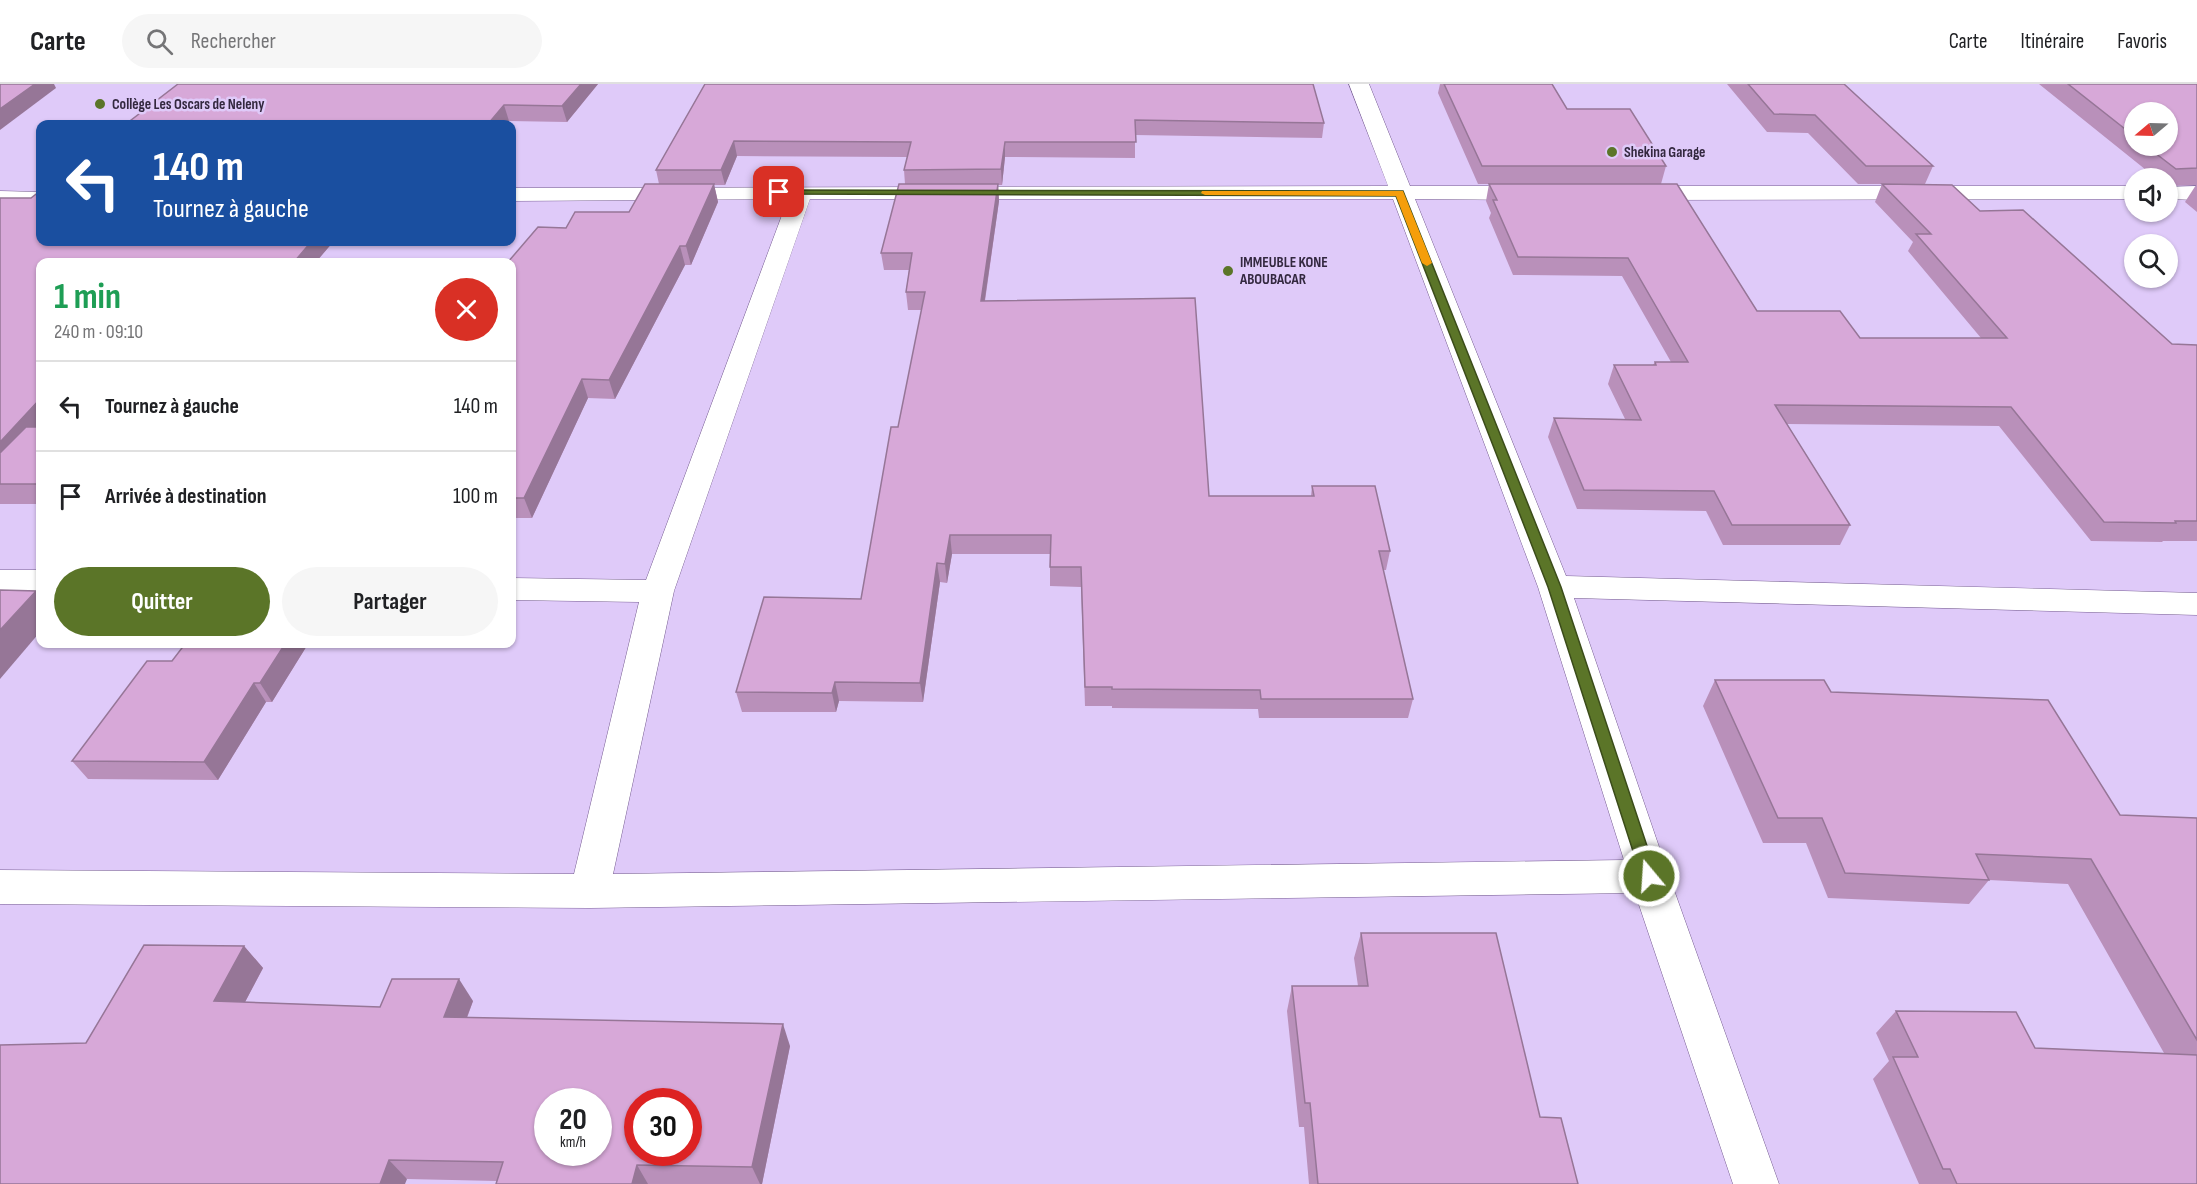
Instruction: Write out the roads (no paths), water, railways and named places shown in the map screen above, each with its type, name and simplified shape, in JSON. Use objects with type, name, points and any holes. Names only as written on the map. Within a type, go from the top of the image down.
[{"type":"street","points":[[1359,84],[1399,193],[1554,587],[1649,876],[1756,1184]]},
{"type":"street","points":[[590,891],[658,591],[801,192]]},
{"type":"street","points":[[516,194],[1553,193]]},
{"type":"street","points":[[1613,193],[2124,193]]},
{"type":"street","points":[[2178,193],[2197,193]]},
{"type":"street","points":[[0,198],[36,198]]},
{"type":"street","points":[[0,581],[36,581]]},
{"type":"street","points":[[1554,587],[2197,604]]},
{"type":"street","points":[[516,589],[658,591]]},
{"type":"street","points":[[0,887],[590,891],[1649,876]]},
{"type":"place","name":"Collège Les Oscars de Neleny","points":[[100,104]]},
{"type":"place","name":"Shekina Garage","points":[[1612,152]]},
{"type":"place","name":"IMMEUBLE KONE ABOUBACAR","points":[[1228,271]]}]
